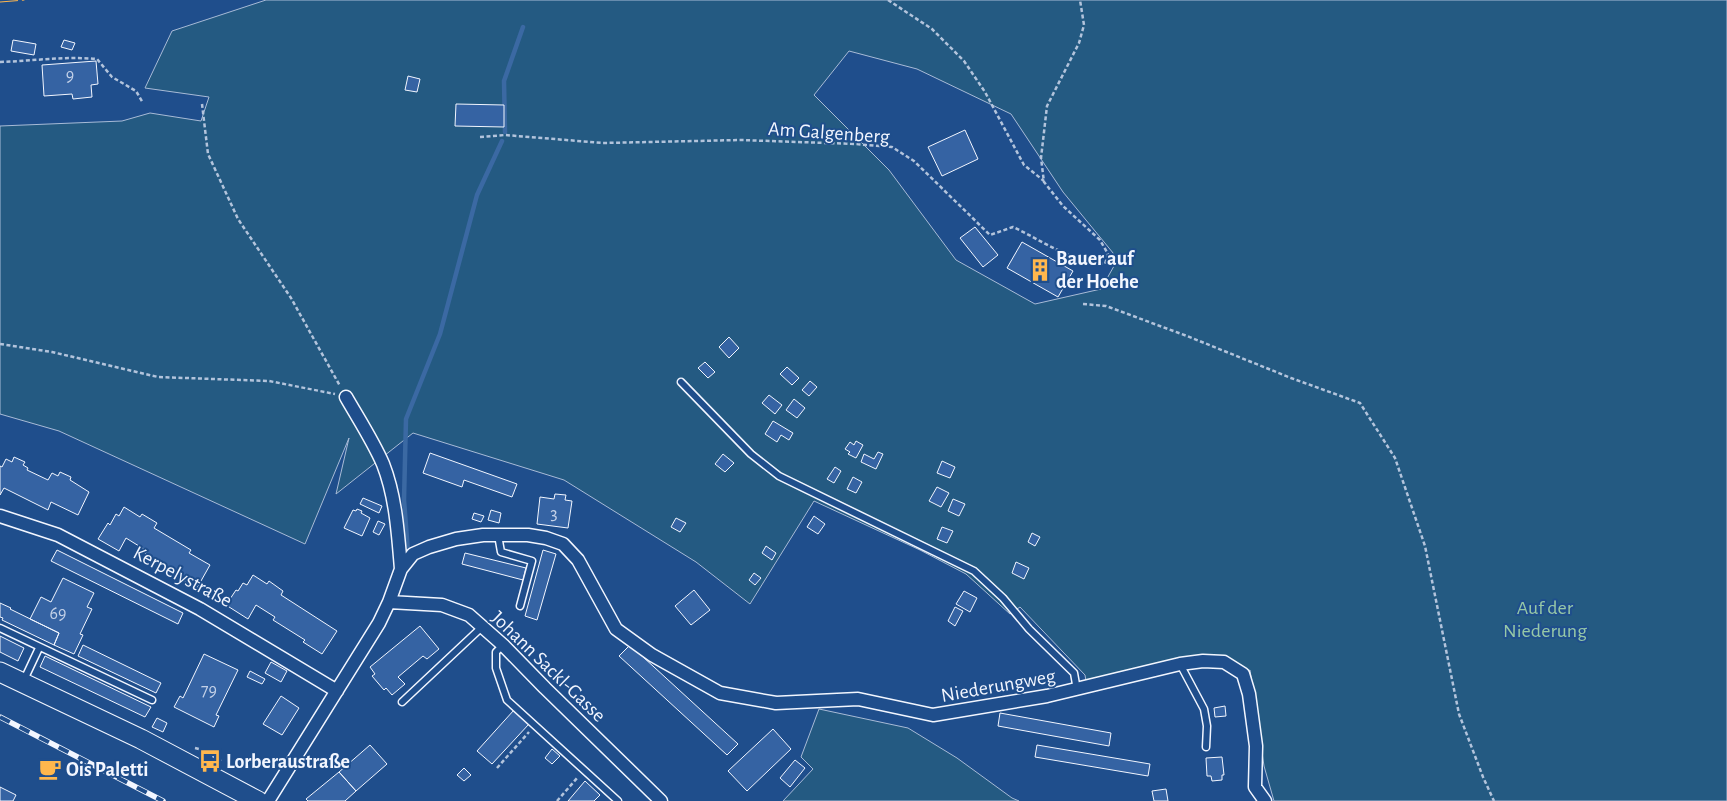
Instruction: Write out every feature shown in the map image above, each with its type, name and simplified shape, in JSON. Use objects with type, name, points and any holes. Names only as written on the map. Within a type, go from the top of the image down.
[{"type":"main road","points":[[0,672],[141,740],[258,801]]},
{"type":"street","name":"Niederungweg","points":[[346,396],[383,463],[395,508],[401,569]]},
{"type":"street","name":"Kerpelystraße","points":[[0,516],[58,535],[200,609],[338,691]]},
{"type":"street","name":"Niederungweg","points":[[389,602],[401,569],[413,554],[456,539],[498,535],[528,535],[546,538],[563,544],[578,560],[616,629],[652,655],[720,693],[776,703],[858,699],[933,715],[1077,690],[1180,664],[1203,661],[1224,662],[1243,674],[1249,694],[1256,746],[1255,787],[1265,801]]},
{"type":"street","points":[[268,801],[338,691],[379,623],[389,602]]},
{"type":"street","name":"Johann Sackl-Gasse","points":[[389,602],[442,604],[468,615],[503,645],[661,801]]},
{"type":"lane","points":[[681,382],[751,454],[779,476],[974,571],[1003,598],[1029,629],[1074,673],[1077,690]]},
{"type":"lane","points":[[498,535],[501,552],[532,561],[520,606]]},
{"type":"lane","points":[[402,702],[482,627]]},
{"type":"lane","points":[[0,628],[152,700]]},
{"type":"lane","points":[[503,645],[496,652],[496,668],[507,700],[618,801]]},
{"type":"lane","points":[[22,683],[39,648]]},
{"type":"lane","points":[[1180,664],[1204,709],[1207,726],[1206,747]]},
{"type":"path","points":[[888,0],[932,29],[964,61],[985,92],[1024,165],[1044,182]]},
{"type":"path","points":[[1044,182],[1041,158],[1047,106],[1079,43],[1084,25],[1080,0]]},
{"type":"path","points":[[0,62],[38,61],[75,57],[97,58],[112,77],[136,92],[143,103]]},
{"type":"path","points":[[202,104],[208,154],[238,219],[291,298],[346,396]]},
{"type":"path","name":"Am Galgenberg","points":[[480,136],[505,135],[603,143],[741,140],[892,147],[914,161],[990,235],[1014,227],[1065,254],[1090,263],[1105,264],[1108,254],[1100,240],[1063,206],[1044,182]]},
{"type":"path","points":[[1083,304],[1106,306],[1360,403],[1394,458],[1425,546],[1459,714],[1494,801]]},
{"type":"path","points":[[0,344],[52,352],[158,377],[269,380],[346,396]]},
{"type":"path","points":[[497,768],[535,726]]},
{"type":"path","points":[[556,801],[584,770]]},
{"type":"green space","name":"Auf der Niederung","points":[[266,0],[1727,0],[1727,801],[1274,801],[1264,766],[1250,670],[1243,674],[1224,662],[1087,687],[1085,675],[1020,607],[1010,614],[966,574],[920,550],[814,501],[750,604],[696,562],[564,480],[413,433],[336,494],[349,438],[305,544],[59,431],[0,414],[0,126],[122,121],[150,113],[201,121],[209,97],[145,88],[172,31]],"holes":[[[849,51],[917,69],[1011,114],[1063,192],[1118,259],[1101,289],[1035,304],[956,260],[889,170],[814,95]]]},
{"type":"green space","points":[[819,709],[908,728],[957,758],[1012,798],[1019,801],[783,801],[813,769],[801,757]]},
{"type":"building","points":[[13,40],[36,44],[34,55],[11,51]]},
{"type":"building","points":[[64,40],[75,43],[72,50],[61,47]]},
{"type":"building","points":[[96,61],[98,84],[91,85],[92,97],[73,99],[72,94],[44,96],[42,65]]},
{"type":"building","points":[[408,76],[420,79],[417,92],[405,90]]},
{"type":"building","points":[[456,104],[504,105],[504,127],[455,126]]},
{"type":"building","points":[[965,130],[978,159],[942,176],[928,147]]},
{"type":"building","points":[[975,227],[998,255],[983,267],[960,238]]},
{"type":"building","name":"Bauer auf der Hoehe","points":[[1022,242],[1073,271],[1058,297],[1007,268]]},
{"type":"building","points":[[729,337],[739,348],[729,358],[719,347]]},
{"type":"building","points":[[705,362],[715,372],[708,378],[698,368]]},
{"type":"building","points":[[787,367],[799,378],[792,385],[780,374]]},
{"type":"building","points":[[810,381],[817,387],[809,396],[802,390]]},
{"type":"building","points":[[769,395],[782,405],[775,414],[762,403]]},
{"type":"building","points":[[794,399],[805,408],[797,418],[786,410]]},
{"type":"building","points":[[773,421],[793,433],[789,440],[781,435],[777,442],[765,434]]},
{"type":"building","points":[[856,441],[863,445],[856,458],[848,454],[850,452],[845,449],[850,442],[854,445]]},
{"type":"building","points":[[878,452],[883,454],[876,469],[861,462],[864,454],[874,459]]},
{"type":"building","points":[[430,453],[517,484],[512,497],[464,480],[462,487],[423,473]]},
{"type":"building","points":[[723,454],[734,463],[725,472],[715,464]]},
{"type":"building","points":[[14,457],[25,462],[23,465],[28,468],[27,470],[48,480],[52,473],[58,476],[60,472],[71,477],[70,480],[89,492],[78,515],[51,502],[48,510],[4,488],[0,495],[0,466],[2,467],[6,459],[12,462]]},
{"type":"building","points":[[942,461],[955,467],[950,478],[937,473]]},
{"type":"building","points":[[835,467],[841,471],[834,483],[827,479]]},
{"type":"building","points":[[853,477],[862,482],[856,493],[847,489]]},
{"type":"building","points":[[937,487],[949,493],[941,507],[929,501]]},
{"type":"building","points":[[555,494],[566,495],[565,500],[572,501],[568,528],[537,524],[540,497],[554,499]]},
{"type":"building","points":[[363,498],[382,506],[379,513],[360,504]]},
{"type":"building","points":[[953,499],[965,504],[959,516],[948,511]]},
{"type":"building","points":[[124,507],[140,517],[142,514],[157,523],[154,528],[191,550],[189,553],[210,565],[197,588],[175,576],[176,574],[170,569],[145,554],[147,551],[126,538],[119,551],[98,539],[108,523],[110,525],[116,514],[119,516]]},
{"type":"building","points":[[357,509],[370,518],[362,536],[344,528],[353,510],[356,511]]},
{"type":"building","points":[[491,510],[501,513],[499,523],[488,520]]},
{"type":"building","points":[[474,513],[484,516],[481,522],[472,519]]},
{"type":"building","points":[[814,516],[825,524],[818,534],[807,527]]},
{"type":"building","points":[[676,518],[686,523],[680,532],[671,527]]},
{"type":"building","points":[[378,521],[385,524],[379,535],[373,532]]},
{"type":"building","points":[[942,527],[953,531],[947,543],[937,539]]},
{"type":"building","points":[[1032,533],[1040,537],[1035,546],[1028,542]]},
{"type":"building","points":[[766,546],[776,553],[772,560],[762,553]]},
{"type":"building","points":[[57,550],[183,613],[178,624],[51,561]]},
{"type":"building","points":[[543,550],[556,554],[537,620],[525,616]]},
{"type":"building","points":[[465,553],[526,568],[523,580],[462,564]]},
{"type":"building","points":[[1016,562],[1029,568],[1024,579],[1012,573]]},
{"type":"building","points":[[754,573],[761,578],[755,585],[749,580]]},
{"type":"building","points":[[253,575],[267,584],[269,581],[283,591],[281,595],[337,631],[322,654],[303,642],[305,640],[273,620],[275,617],[256,605],[248,619],[226,605],[236,590],[238,591],[243,583],[247,585]]},
{"type":"building","points":[[63,578],[94,593],[87,607],[92,609],[80,634],[83,635],[74,654],[54,645],[59,633],[30,619],[41,597],[51,602]]},
{"type":"building","points":[[694,590],[710,610],[691,625],[675,606]]},
{"type":"building","points":[[964,591],[977,598],[970,612],[956,604]]},
{"type":"building","points":[[0,603],[59,633],[54,645],[2,620],[3,618],[0,617]]},
{"type":"building","points":[[955,607],[963,611],[955,626],[948,621]]},
{"type":"building","points":[[420,626],[439,649],[427,659],[423,656],[398,677],[405,684],[392,695],[386,688],[384,690],[372,676],[375,674],[370,667]]},
{"type":"building","points":[[0,636],[24,648],[18,661],[0,652]]},
{"type":"building","points":[[83,645],[161,683],[156,693],[78,656]]},
{"type":"building","points":[[630,645],[738,744],[727,755],[619,656]]},
{"type":"building","points":[[204,654],[238,670],[216,715],[219,716],[214,727],[174,707],[180,696],[183,698]]},
{"type":"building","points":[[45,656],[151,707],[145,717],[40,667]]},
{"type":"building","points":[[271,662],[287,671],[281,682],[265,673]]},
{"type":"building","points":[[250,671],[265,679],[262,684],[247,677]]},
{"type":"building","points":[[281,696],[299,708],[282,735],[263,724]]},
{"type":"building","points":[[1225,706],[1226,716],[1215,717],[1214,708]]},
{"type":"building","points":[[514,710],[529,724],[492,764],[477,751]]},
{"type":"building","points":[[1000,713],[1111,733],[1109,746],[998,726]]},
{"type":"building","points":[[157,718],[167,723],[163,732],[152,727]]},
{"type":"building","points":[[773,729],[791,749],[747,791],[728,771]]},
{"type":"building","points":[[370,745],[387,764],[356,791],[339,772]]},
{"type":"building","points":[[1037,745],[1150,764],[1148,776],[1035,757]]},
{"type":"building","points":[[552,749],[560,756],[552,764],[545,758]]},
{"type":"building","points":[[1222,757],[1224,775],[1222,775],[1222,780],[1212,781],[1211,776],[1207,776],[1206,758]]},
{"type":"building","points":[[795,760],[805,768],[790,787],[780,778]]},
{"type":"building","points":[[45,761],[56,767],[52,775],[41,768]]},
{"type":"building","points":[[464,768],[471,775],[464,781],[457,775]]},
{"type":"building","points":[[339,772],[356,791],[345,801],[308,801],[306,799]]},
{"type":"building","points":[[585,781],[600,795],[594,801],[568,801]]},
{"type":"building","points":[[0,787],[16,795],[13,801],[0,801]]},
{"type":"building","points":[[1166,789],[1168,801],[1154,801],[1152,791]]},
{"type":"waterway","points":[[505,132],[504,81],[523,27]]},
{"type":"waterway","points":[[408,552],[404,500],[406,419],[440,334],[477,195],[502,141]]},
{"type":"railway","points":[[0,717],[163,801]]},
{"type":"power","points":[[0,2],[25,0]]},
{"type":"place","name":"Bauer auf der Hoehe","points":[[1040,270]]},
{"type":"place","name":"Lorberaustraße","points":[[210,761]]},
{"type":"place","name":"Ois Paletti","points":[[50,769]]}]
